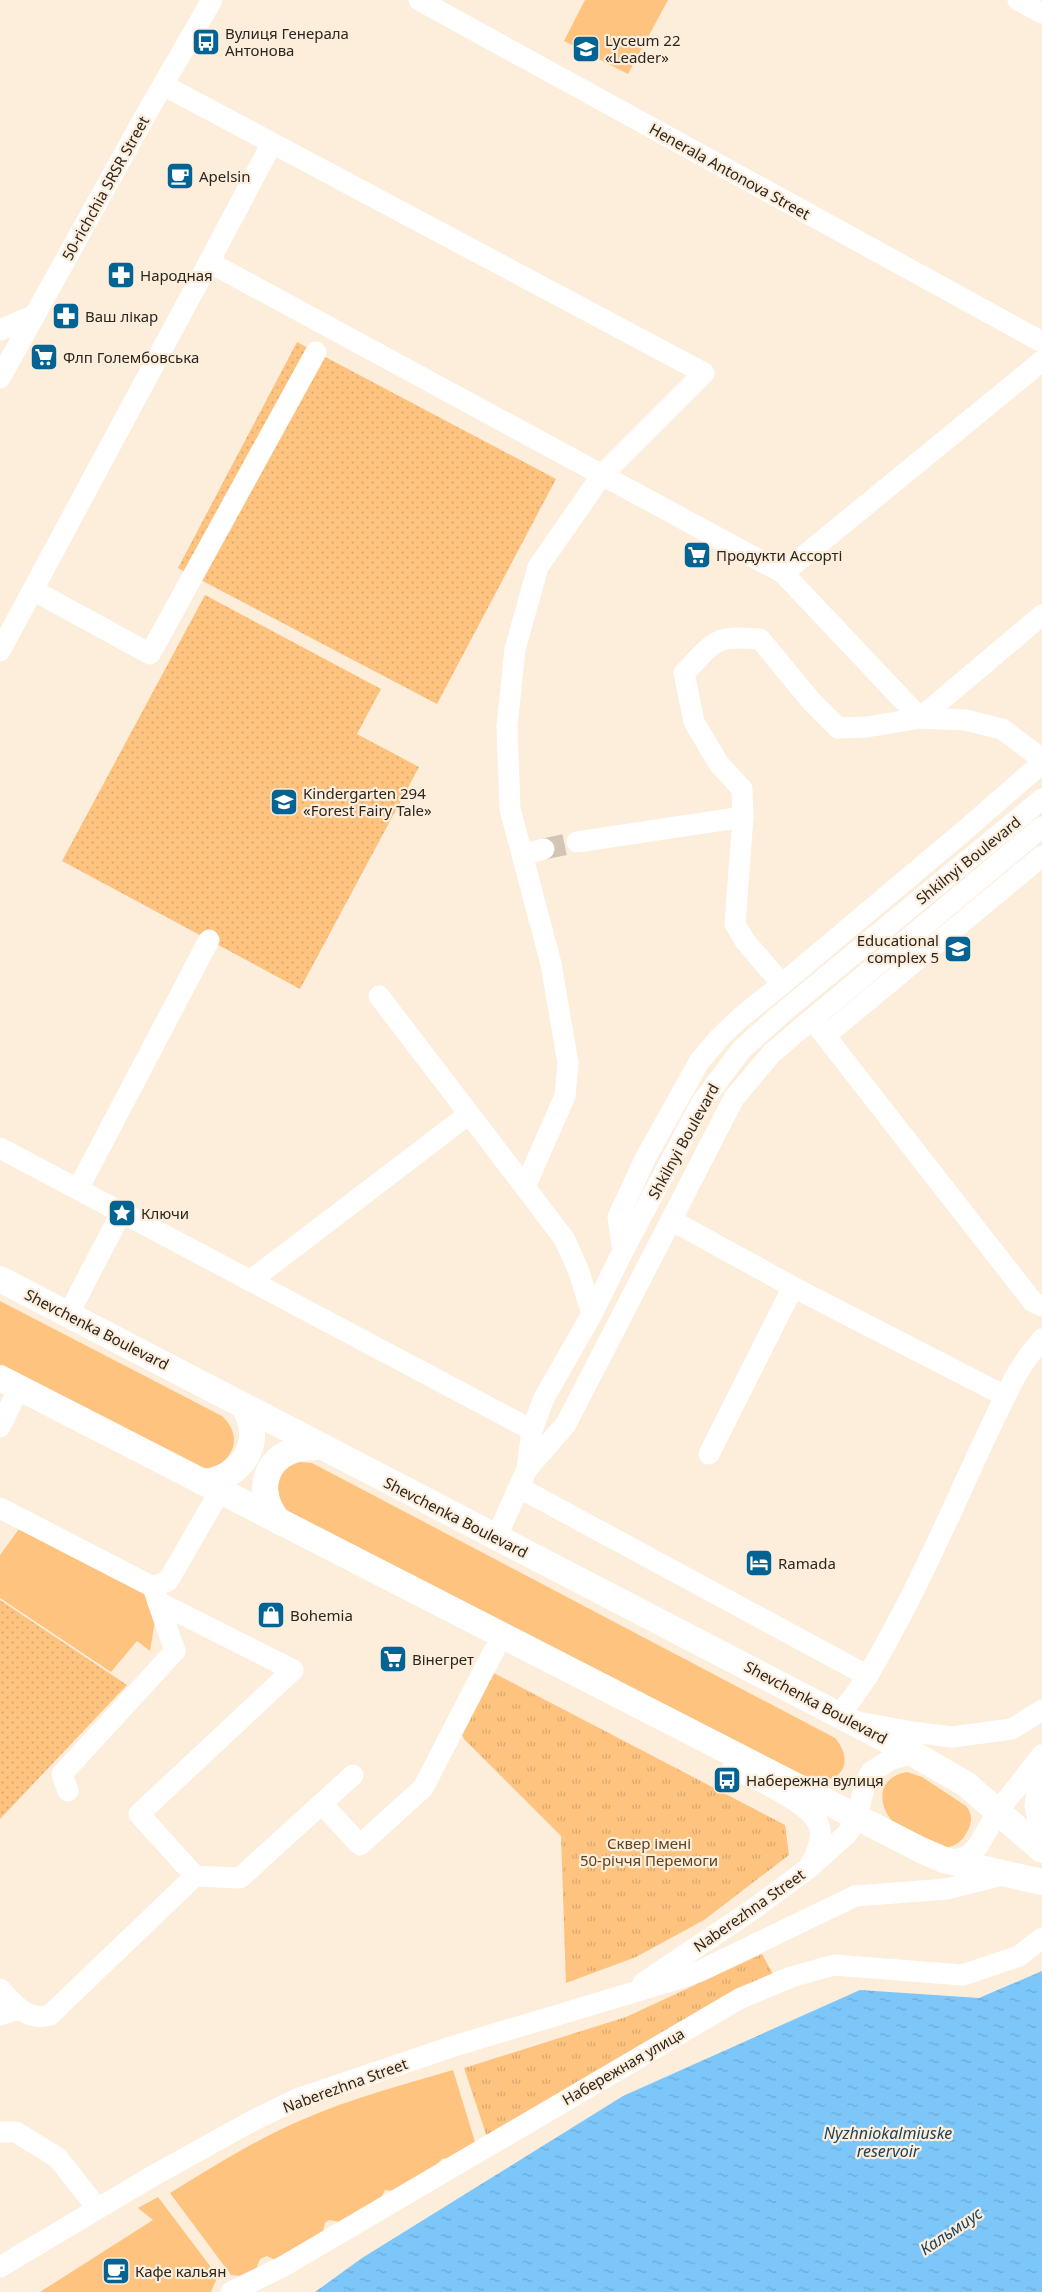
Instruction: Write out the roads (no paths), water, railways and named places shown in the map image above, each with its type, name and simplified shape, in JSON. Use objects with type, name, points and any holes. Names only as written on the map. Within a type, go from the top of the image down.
[{"type":"main road","name":"Shevchenka Boulevard","points":[[0,1279],[912,1753],[966,1784],[1042,1850]]},
{"type":"main road","points":[[10,1383],[944,1860],[1042,1882]]},
{"type":"main road","points":[[211,1487],[214,1481],[224,1478],[246,1458],[252,1435],[251,1422],[244,1406]]},
{"type":"main road","points":[[280,1522],[272,1513],[265,1494],[264,1487],[270,1470],[285,1454],[299,1448],[322,1447]]},
{"type":"street","name":"50-richchia SRSR Street","points":[[0,378],[212,0]]},
{"type":"street","name":"Henerala Antonova Street","points":[[419,0],[1042,342]]},
{"type":"street","points":[[1018,0],[1042,13]]},
{"type":"street","points":[[163,85],[704,373],[602,475],[538,567],[515,649],[507,734],[510,809],[551,964],[568,1063],[565,1096],[525,1187]]},
{"type":"street","points":[[0,651],[210,262],[272,143]]},
{"type":"street","points":[[210,262],[783,573],[920,718]]},
{"type":"street","points":[[0,330],[34,315]]},
{"type":"street","points":[[33,590],[150,654],[316,352]]},
{"type":"street","points":[[783,573],[1042,361]]},
{"type":"street","points":[[920,718],[1042,615]]},
{"type":"street","points":[[782,984],[745,941],[735,924],[743,817],[742,789],[720,764],[694,722],[684,673],[717,640],[733,636],[760,639],[812,702],[838,728],[867,727],[920,718],[965,720],[1002,729],[1042,759]]},
{"type":"street","points":[[623,1251],[618,1217],[646,1157],[700,1062],[718,1038],[1042,763]]},
{"type":"street","name":"Shkilnyi Boulevard","points":[[496,1538],[520,1488],[527,1468],[532,1430],[544,1398],[592,1314],[702,1102],[742,1048],[1042,799]]},
{"type":"street","points":[[577,842],[743,817]]},
{"type":"street","points":[[818,1027],[1042,827]]},
{"type":"street","points":[[522,854],[544,849]]},
{"type":"street","points":[[527,1468],[566,1424],[734,1098],[772,1053],[818,1027],[1042,856]]},
{"type":"street","points":[[78,1190],[209,940]]},
{"type":"street","points":[[379,996],[565,1240],[579,1272],[592,1314]]},
{"type":"street","points":[[818,1027],[1034,1302],[1042,1306]]},
{"type":"street","points":[[250,1281],[469,1114]]},
{"type":"street","points":[[0,1148],[532,1430]]},
{"type":"street","points":[[68,1315],[121,1212]]},
{"type":"street","points":[[671,1220],[793,1287],[1005,1396]]},
{"type":"street","points":[[709,1454],[793,1287]]},
{"type":"street","points":[[1042,1339],[1026,1358],[1005,1396],[912,1596],[844,1717],[912,1732],[952,1737],[1012,1729],[1042,1710]]},
{"type":"street","points":[[0,1427],[10,1383]]},
{"type":"street","points":[[155,1594],[168,1581],[211,1487]]},
{"type":"street","points":[[520,1488],[868,1676]]},
{"type":"street","points":[[0,1508],[293,1670],[139,1814],[195,1876],[240,1878],[353,1776]]},
{"type":"street","points":[[68,1791],[62,1774],[175,1651],[155,1594]]},
{"type":"street","points":[[322,1804],[360,1844],[423,1788],[502,1635]]},
{"type":"street","points":[[625,1697],[646,1721],[804,1806],[814,1817],[820,1829],[816,1854],[809,1868]]},
{"type":"street","name":"Shevchenka Boulevard","points":[[857,1817],[864,1784],[871,1772],[890,1760],[912,1753]]},
{"type":"street","points":[[944,1860],[955,1860],[968,1856],[978,1846],[998,1811],[1042,1755]]},
{"type":"street","points":[[1042,1755],[1035,1806],[1042,1837]]},
{"type":"street","name":"Naberezhna Street","points":[[631,1991],[752,1910],[809,1868],[847,1834],[857,1817]]},
{"type":"street","name":"Naberezhna Street","points":[[0,2268],[97,2208],[252,2121],[297,2099],[451,2047],[631,1991],[668,1983],[700,1971],[855,1896],[947,1889],[1010,1874]]},
{"type":"street","points":[[0,1988],[10,2012],[41,2017],[50,2014],[195,1876]]},
{"type":"street","name":"Набережная улица","points":[[231,2292],[282,2267],[606,2076],[739,2000],[765,1988],[791,1977],[834,1965],[963,1975],[1019,1956],[1042,1938]]},
{"type":"street","points":[[0,2132],[16,2132],[58,2158],[97,2208]]},
{"type":"water","name":"Nyzhniokalmiuske reservoir","points":[[1042,1971],[1042,2292],[315,2292],[362,2258],[623,2096],[860,1990],[979,1998]]},
{"type":"tunnel","points":[[544,849],[577,842]]},
{"type":"place","name":"Вулиця Генерала Антонова","points":[[206,42]]},
{"type":"place","name":"Lyceum 22 «Leader»","points":[[586,49]]},
{"type":"place","name":"Apelsin","points":[[180,176]]},
{"type":"place","name":"Народная","points":[[121,275]]},
{"type":"place","name":"Ваш лікар","points":[[66,316]]},
{"type":"place","name":"Флп Голембовська","points":[[44,357]]},
{"type":"place","name":"Продукти Ассорті","points":[[697,555]]},
{"type":"place","name":"Kindergarten 294 «Forest Fairy Tale»","points":[[284,802]]},
{"type":"place","name":"Educational complex 5","points":[[958,949]]},
{"type":"place","name":"Ключи","points":[[122,1213]]},
{"type":"place","name":"Ramada","points":[[759,1563]]},
{"type":"place","name":"Bohemia","points":[[271,1615]]},
{"type":"place","name":"Вінегрет","points":[[393,1659]]},
{"type":"place","name":"Набережна вулиця","points":[[727,1780]]},
{"type":"place","name":"Кафе кальян","points":[[116,2271]]},
{"type":"park label","name":"Сквер імені 50-річчя Перемоги","points":[[649,1852]]},
{"type":"water label","name":"Кальмиус","points":[[951,2231]]}]
